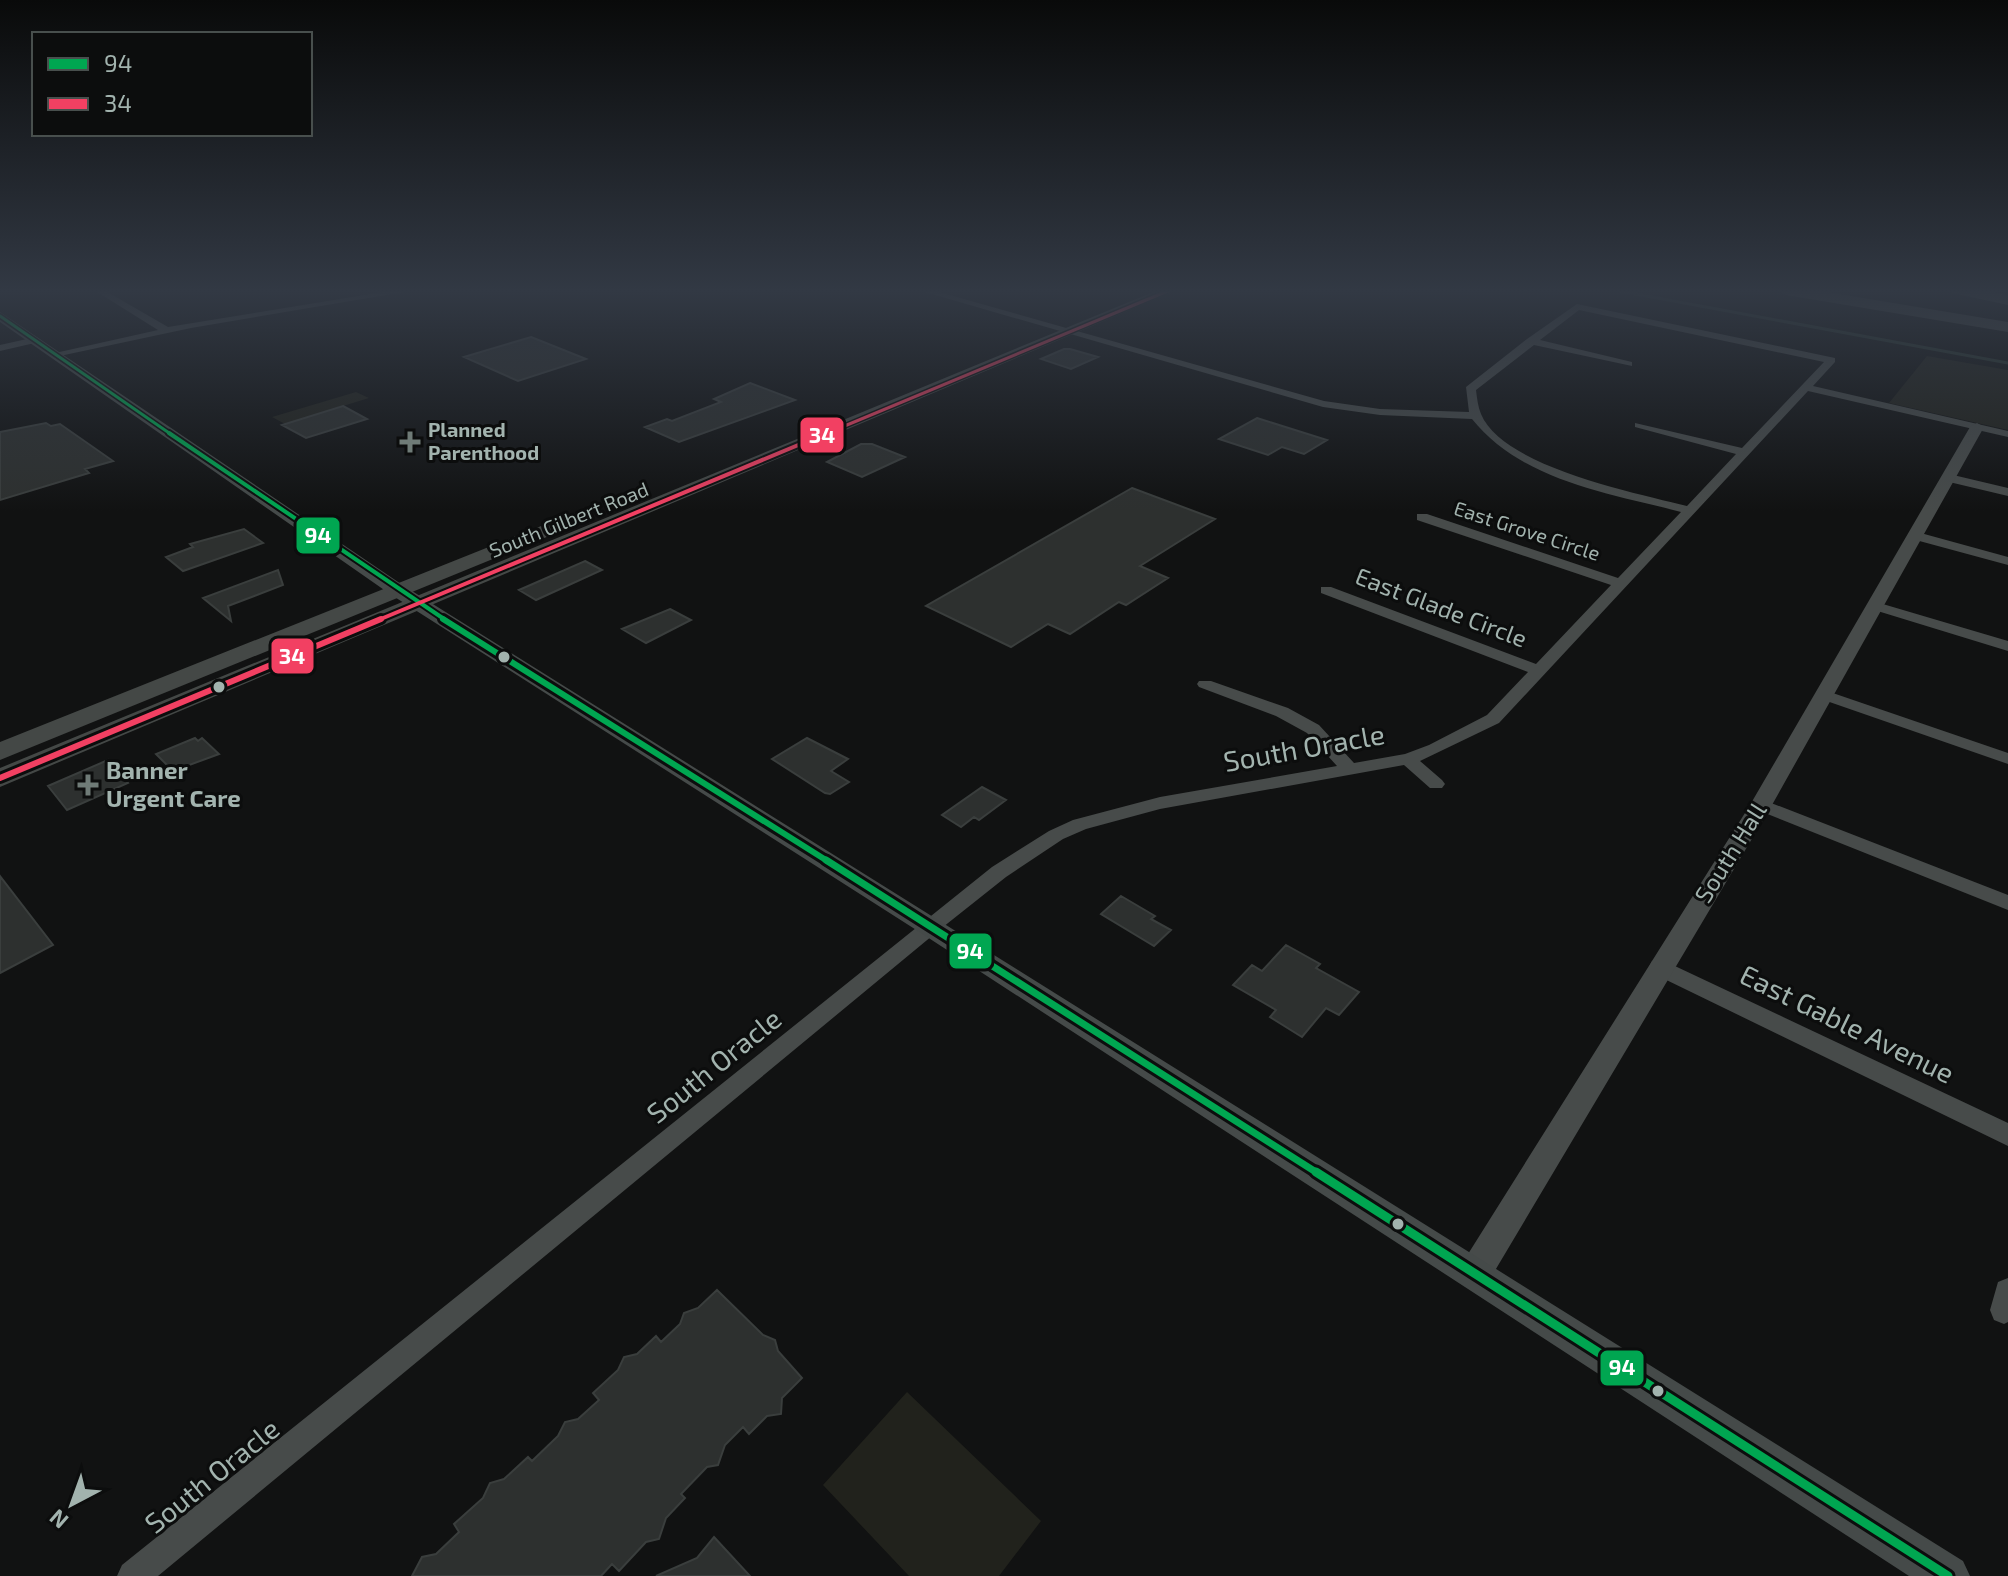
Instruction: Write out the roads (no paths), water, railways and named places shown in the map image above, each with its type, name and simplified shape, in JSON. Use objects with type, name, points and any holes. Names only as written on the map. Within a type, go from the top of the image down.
[{"type":"main road","points":[[71,364],[397,590],[931,926],[1948,1576]]},
{"type":"main road","name":"South Gilbert Road","points":[[0,752],[397,590],[971,364]]},
{"type":"main road","name":"South Gilbert Road","points":[[0,778],[420,604],[979,364]]},
{"type":"street","points":[[1181,364],[1323,404],[1389,412],[1475,416]]},
{"type":"street","points":[[1502,364],[1470,389],[1469,401],[1475,416],[1500,445],[1536,466],[1688,510]]},
{"type":"street","name":"South Oracle","points":[[133,1576],[931,926],[1010,864],[1056,835],[1080,824],[1160,803],[1408,759],[1435,749],[1493,719],[1828,364]]},
{"type":"street","points":[[1805,387],[2008,434]]},
{"type":"street","points":[[1639,425],[1744,452]]},
{"type":"street","name":"South Hall","points":[[1475,1273],[1761,805],[1977,427]]},
{"type":"street","points":[[1949,478],[2008,492]]},
{"type":"street","name":"East Grove Circle","points":[[1422,517],[1620,583]]},
{"type":"street","points":[[1917,536],[2008,561]]},
{"type":"street","name":"East Glade Circle","points":[[1326,590],[1540,671]]},
{"type":"street","points":[[1876,606],[2008,646]]},
{"type":"street","points":[[1205,684],[1282,712],[1313,729],[1349,768]]},
{"type":"street","points":[[1824,695],[2008,759]]},
{"type":"street","name":"South Oracle","points":[[1408,759],[1436,784]]},
{"type":"street","points":[[1761,805],[2008,903]]},
{"type":"street","name":"East Gable Avenue","points":[[1660,967],[2008,1135]]},
{"type":"place","name":"Planned Parenthood","points":[[410,442]]},
{"type":"place","name":"Banner Urgent Care","points":[[88,785]]}]
